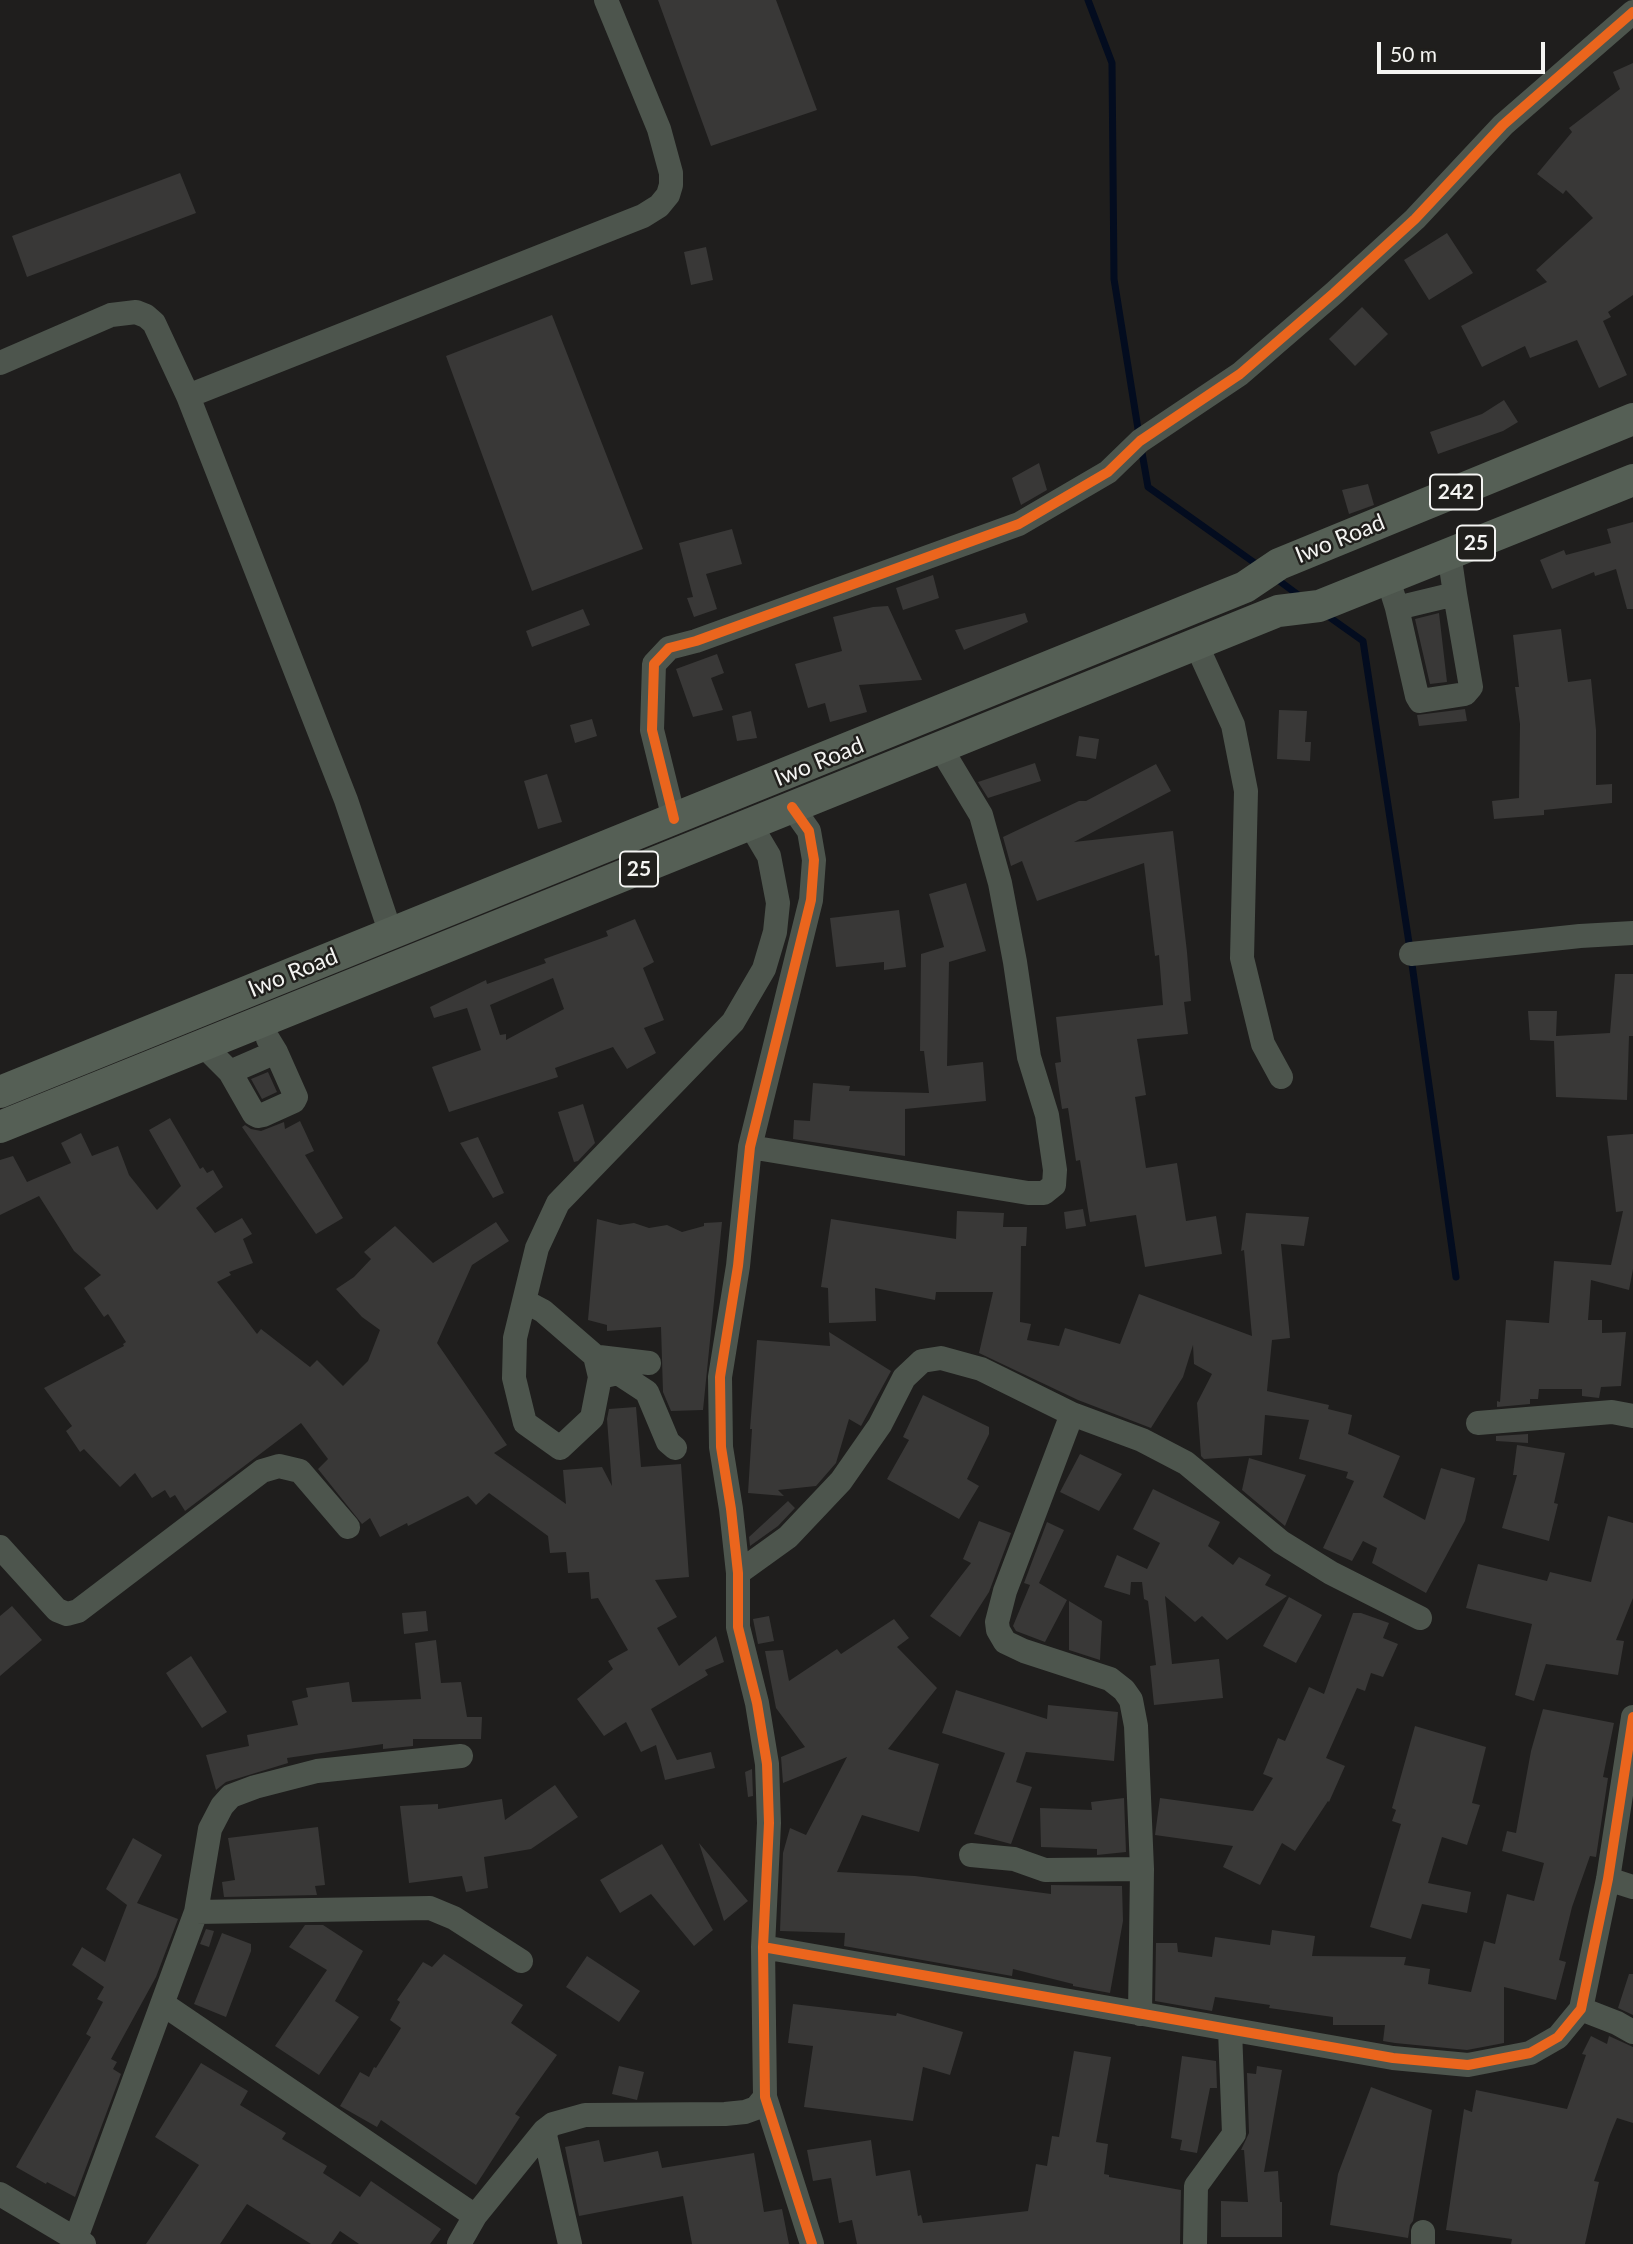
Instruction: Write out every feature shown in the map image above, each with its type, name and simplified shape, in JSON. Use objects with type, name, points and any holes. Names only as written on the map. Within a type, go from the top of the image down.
[{"type":"main road","name":"Iwo Road","points":[[0,1092],[1245,587],[1279,564],[1633,419]]},
{"type":"main road","name":"Iwo Road","points":[[0,1127],[1196,643],[1278,611],[1319,606],[1633,480]]},
{"type":"main road","points":[[232,998],[251,1026]]},
{"type":"street","points":[[188,396],[643,216],[659,206],[667,195],[671,173],[659,129],[606,0]]},
{"type":"street","points":[[674,819],[652,730],[654,664],[669,648],[1019,524],[1108,472],[1140,441],[1240,374],[1334,293],[1415,219],[1503,125],[1633,12]]},
{"type":"street","points":[[0,363],[111,315],[136,312],[154,323],[188,396],[346,800],[391,934]]},
{"type":"street","points":[[1388,578],[1420,701],[1465,694],[1471,687],[1449,553]]},
{"type":"street","points":[[1397,608],[1455,594]]},
{"type":"street","points":[[1196,643],[1233,725],[1246,791],[1242,958],[1264,1044],[1280,1077]]},
{"type":"street","points":[[750,1147],[1028,1193],[1044,1193],[1054,1185],[1055,1170],[1047,1115],[1029,1057],[1000,883],[981,815],[940,747]]},
{"type":"street","points":[[792,807],[809,831],[814,860],[811,900],[750,1147],[738,1266],[720,1377],[721,1447],[738,1573],[738,1627],[757,1703],[767,1764],[769,1823],[763,1947],[765,2097],[812,2244]]},
{"type":"street","points":[[597,1366],[592,1418],[560,1448],[525,1423],[514,1378],[515,1338],[537,1248],[558,1203],[733,1022],[764,969],[775,932],[778,903],[769,856],[750,824]]},
{"type":"street","points":[[1411,954],[1633,933]]},
{"type":"street","points":[[203,1045],[230,1072],[254,1114],[263,1115],[294,1101],[296,1097],[276,1052],[251,1026]]},
{"type":"street","points":[[230,1072],[276,1052]]},
{"type":"street","points":[[524,1301],[543,1311],[597,1366],[618,1373],[647,1392],[668,1442],[675,1448]]},
{"type":"street","points":[[738,1573],[789,1537],[841,1481],[880,1424],[904,1378],[922,1361],[941,1358],[981,1369],[1072,1414],[1142,1440],[1186,1463],[1281,1542],[1331,1573],[1420,1618]]},
{"type":"street","points":[[597,1366],[649,1363]]},
{"type":"street","points":[[1478,1423],[1612,1412],[1633,1416]]},
{"type":"street","points":[[1072,1414],[1005,1591],[998,1613],[998,1630],[1005,1643],[1110,1679],[1124,1690],[1131,1700],[1136,1726],[1142,1869],[1140,2014]]},
{"type":"street","points":[[0,1547],[57,1610],[67,1614],[78,1611],[262,1471],[279,1466],[300,1471],[348,1527]]},
{"type":"street","points":[[763,1947],[1393,2058],[1468,2065],[1530,2053],[1558,2037],[1581,2010],[1608,1879],[1633,1717]]},
{"type":"street","points":[[0,2194],[80,2241],[195,1912],[210,1829],[222,1806],[231,1796],[317,1771],[461,1756]]},
{"type":"street","points":[[971,1855],[1014,1859],[1045,1870],[1142,1869]]},
{"type":"street","points":[[1608,1879],[1633,1887]]},
{"type":"street","points":[[195,1912],[430,1908],[454,1918],[521,1962]]},
{"type":"street","points":[[163,2004],[475,2216]]},
{"type":"street","points":[[1581,2010],[1633,2032]]},
{"type":"street","points":[[1195,2244],[1196,2186],[1234,2134],[1230,2030]]},
{"type":"street","points":[[459,2244],[475,2216],[544,2131],[553,2124],[585,2115],[745,2112],[756,2108],[765,2097]]},
{"type":"street","points":[[544,2131],[570,2244]]},
{"type":"building","points":[[658,0],[776,0],[817,110],[711,146]]},
{"type":"building","points":[[1633,63],[1633,295],[1608,312],[1611,317],[1603,321],[1627,375],[1599,388],[1577,340],[1530,358],[1525,346],[1482,367],[1461,326],[1547,282],[1536,270],[1593,218],[1566,190],[1563,194],[1537,174],[1572,132],[1569,128],[1620,89],[1613,72]]},
{"type":"building","points":[[180,173],[196,213],[27,277],[12,236]]},
{"type":"building","points":[[1447,233],[1473,273],[1429,300],[1404,260]]},
{"type":"building","points":[[706,247],[713,280],[691,285],[684,252]]},
{"type":"building","points":[[1362,307],[1388,334],[1355,366],[1329,339]]},
{"type":"building","points":[[552,315],[643,549],[532,591],[446,356]]},
{"type":"building","points":[[1504,400],[1518,422],[1503,431],[1438,454],[1430,432],[1482,414]]},
{"type":"building","points":[[1039,463],[1047,490],[1021,505],[1012,478]]},
{"type":"building","points":[[1368,484],[1374,505],[1349,514],[1342,490]]},
{"type":"building","points":[[1633,522],[1633,609],[1627,609],[1616,569],[1595,576],[1594,572],[1552,589],[1540,560],[1564,550],[1566,555],[1611,543],[1607,529]]},
{"type":"building","points":[[732,529],[742,564],[706,574],[717,609],[694,617],[687,598],[693,597],[679,543]]},
{"type":"building","points":[[933,575],[939,598],[903,610],[896,588]]},
{"type":"building","points":[[888,606],[922,680],[859,685],[867,712],[830,722],[825,703],[808,708],[795,664],[842,651],[833,617]]},
{"type":"building","points":[[583,609],[590,625],[532,647],[526,631]]},
{"type":"building","points":[[1025,613],[1028,622],[964,650],[955,630]]},
{"type":"building","points":[[1439,613],[1447,682],[1430,684],[1415,619]]},
{"type":"building","points":[[1561,629],[1568,682],[1591,679],[1596,730],[1596,785],[1612,784],[1612,803],[1544,810],[1544,815],[1494,819],[1492,801],[1519,798],[1520,724],[1515,687],[1519,687],[1513,635]]},
{"type":"building","points":[[717,654],[724,673],[711,678],[723,710],[693,717],[676,669]]},
{"type":"building","points":[[1465,709],[1467,721],[1419,726],[1417,715]]},
{"type":"building","points":[[1279,710],[1307,711],[1305,742],[1311,742],[1310,761],[1277,759]]},
{"type":"building","points":[[751,711],[757,738],[737,741],[732,716]]},
{"type":"building","points":[[592,719],[597,736],[575,743],[570,725]]},
{"type":"building","points":[[1079,736],[1099,739],[1096,759],[1076,756]]},
{"type":"building","points":[[1035,763],[1041,781],[988,798],[978,782]]},
{"type":"building","points":[[1156,764],[1171,791],[1074,842],[1173,831],[1191,1001],[1184,1002],[1188,1034],[1137,1039],[1146,1095],[1135,1097],[1146,1168],[1177,1163],[1186,1221],[1216,1216],[1222,1254],[1145,1267],[1136,1215],[1090,1222],[1080,1160],[1076,1161],[1068,1108],[1062,1109],[1055,1063],[1061,1062],[1056,1017],[1163,1005],[1159,955],[1155,956],[1144,863],[1037,901],[1022,861],[1011,866],[1003,837],[1079,801],[1086,801]]},
{"type":"building","points":[[547,774],[562,822],[538,829],[524,781]]},
{"type":"building","points":[[966,883],[986,951],[949,962],[947,1066],[983,1062],[986,1101],[905,1109],[905,1156],[793,1139],[794,1120],[810,1121],[813,1083],[850,1086],[849,1091],[929,1093],[924,1051],[920,1051],[921,954],[944,947],[929,894]]},
{"type":"building","points":[[899,910],[906,967],[884,970],[884,962],[836,967],[830,918]]},
{"type":"building","points":[[635,919],[654,962],[643,968],[664,1020],[644,1028],[656,1053],[627,1069],[613,1047],[555,1068],[558,1077],[449,1112],[432,1067],[481,1050],[467,1008],[434,1018],[430,1007],[486,980],[487,984],[546,963],[544,959],[608,936],[606,931]],"holes":[[[553,978],[564,1009],[506,1040],[506,1034],[500,1035],[490,1005]]]},
{"type":"building","points":[[1615,974],[1633,974],[1633,1036],[1629,1036],[1627,1100],[1556,1097],[1554,1041],[1530,1040],[1528,1011],[1557,1011],[1556,1036],[1610,1033]]},
{"type":"building","points":[[268,1072],[277,1092],[262,1099],[251,1079]]},
{"type":"building","points":[[583,1104],[595,1143],[574,1162],[558,1112]]},
{"type":"building","points":[[170,1118],[200,1169],[203,1167],[207,1173],[213,1170],[223,1187],[196,1208],[215,1233],[242,1218],[252,1234],[243,1239],[253,1263],[229,1272],[231,1275],[217,1282],[257,1334],[261,1329],[310,1367],[317,1360],[343,1386],[368,1361],[380,1330],[362,1317],[336,1289],[354,1277],[371,1259],[364,1252],[395,1226],[433,1263],[496,1222],[509,1241],[472,1265],[437,1343],[507,1445],[494,1453],[566,1504],[563,1470],[602,1467],[612,1486],[607,1419],[609,1409],[636,1407],[641,1467],[681,1464],[689,1577],[655,1580],[677,1617],[657,1628],[679,1666],[716,1636],[724,1662],[705,1670],[708,1675],[651,1709],[677,1760],[711,1752],[715,1768],[665,1780],[656,1745],[641,1752],[626,1722],[604,1736],[577,1699],[613,1669],[608,1661],[628,1650],[598,1598],[591,1599],[589,1572],[568,1573],[566,1552],[550,1553],[548,1536],[489,1493],[476,1505],[468,1496],[380,1537],[370,1518],[362,1524],[318,1469],[328,1459],[301,1423],[185,1511],[175,1495],[170,1498],[165,1490],[152,1498],[135,1473],[120,1487],[84,1449],[80,1452],[66,1431],[72,1426],[44,1388],[124,1346],[126,1342],[108,1314],[104,1317],[84,1288],[101,1275],[74,1251],[39,1196],[0,1215],[0,1160],[13,1156],[27,1182],[71,1163],[61,1143],[81,1133],[92,1156],[118,1146],[129,1175],[157,1210],[181,1186],[149,1130]]},
{"type":"building","points":[[300,1121],[314,1151],[305,1155],[343,1218],[316,1234],[242,1127],[245,1125],[261,1131],[284,1122],[285,1129]]},
{"type":"building","points":[[1633,1134],[1633,1269],[1629,1290],[1591,1280],[1588,1320],[1602,1320],[1602,1333],[1626,1332],[1621,1386],[1601,1387],[1599,1398],[1582,1396],[1582,1389],[1539,1389],[1538,1399],[1530,1399],[1530,1404],[1497,1407],[1497,1401],[1500,1402],[1506,1320],[1549,1323],[1554,1261],[1611,1265],[1623,1211],[1616,1212],[1607,1136]]},
{"type":"building","points":[[478,1137],[504,1193],[493,1198],[460,1143]]},
{"type":"building","points":[[1083,1209],[1086,1226],[1066,1229],[1064,1212]]},
{"type":"building","points":[[957,1211],[1004,1213],[1003,1227],[1027,1227],[1026,1246],[1021,1246],[1020,1322],[1031,1324],[1027,1340],[1059,1346],[1065,1328],[1120,1344],[1139,1294],[1252,1336],[1244,1250],[1241,1251],[1246,1213],[1309,1217],[1304,1246],[1281,1244],[1290,1338],[1272,1340],[1267,1391],[1329,1405],[1328,1409],[1352,1415],[1348,1434],[1400,1456],[1383,1497],[1425,1520],[1441,1468],[1475,1478],[1465,1521],[1426,1593],[1372,1563],[1377,1548],[1363,1541],[1352,1561],[1323,1548],[1354,1481],[1346,1478],[1348,1472],[1299,1459],[1309,1420],[1265,1415],[1262,1455],[1204,1459],[1201,1456],[1197,1403],[1212,1374],[1194,1364],[1193,1345],[1183,1377],[1151,1428],[1078,1400],[979,1353],[993,1292],[936,1292],[935,1300],[875,1288],[876,1321],[829,1323],[828,1288],[821,1287],[831,1219],[956,1239]]},
{"type":"building","points":[[597,1219],[620,1225],[634,1223],[649,1228],[667,1225],[682,1232],[704,1226],[704,1223],[722,1222],[703,1410],[671,1411],[663,1392],[661,1327],[607,1331],[607,1325],[588,1320]]},
{"type":"building","points":[[829,1332],[891,1371],[861,1426],[849,1419],[836,1463],[816,1486],[778,1490],[784,1496],[748,1493],[757,1340],[830,1346]]},
{"type":"building","points":[[923,1395],[989,1427],[989,1434],[967,1479],[979,1486],[959,1519],[887,1479],[909,1440],[903,1437]]},
{"type":"building","points":[[1528,1434],[1528,1443],[1496,1441],[1496,1436]]},
{"type":"building","points":[[1517,1445],[1565,1453],[1554,1503],[1558,1504],[1549,1541],[1502,1528],[1517,1475],[1513,1475]]},
{"type":"building","points":[[1080,1454],[1122,1474],[1099,1511],[1060,1492]]},
{"type":"building","points":[[1249,1458],[1306,1475],[1285,1526],[1242,1490]]},
{"type":"building","points":[[1153,1489],[1220,1522],[1208,1546],[1233,1565],[1239,1557],[1271,1575],[1265,1585],[1287,1596],[1227,1640],[1202,1616],[1195,1622],[1165,1596],[1172,1664],[1219,1659],[1223,1698],[1154,1705],[1150,1666],[1156,1665],[1148,1601],[1144,1599],[1142,1582],[1131,1582],[1130,1595],[1104,1587],[1117,1555],[1147,1569],[1160,1543],[1133,1529]]},
{"type":"building","points":[[788,1501],[795,1508],[778,1526],[750,1546],[749,1537]]},
{"type":"building","points":[[1608,1516],[1633,1523],[1633,1598],[1616,1640],[1624,1641],[1618,1675],[1546,1664],[1534,1701],[1515,1695],[1532,1624],[1466,1608],[1478,1564],[1547,1581],[1550,1572],[1591,1582]]},
{"type":"building","points":[[979,1521],[1011,1533],[989,1592],[960,1637],[930,1616],[971,1563],[963,1559]]},
{"type":"building","points":[[1047,1522],[1064,1530],[1039,1583],[1067,1600],[1045,1642],[1016,1631],[1013,1626],[1030,1585],[1024,1583]]},
{"type":"building","points":[[1289,1597],[1322,1615],[1296,1663],[1263,1646]]},
{"type":"building","points":[[1069,1601],[1102,1621],[1100,1660],[1069,1650]]},
{"type":"building","points":[[12,1606],[42,1640],[0,1676],[0,1616]]},
{"type":"building","points":[[426,1611],[428,1631],[404,1634],[402,1613]]},
{"type":"building","points":[[1353,1613],[1361,1613],[1389,1623],[1383,1638],[1398,1644],[1383,1677],[1371,1673],[1365,1691],[1357,1688],[1326,1758],[1345,1766],[1329,1802],[1295,1851],[1282,1843],[1260,1885],[1223,1867],[1233,1846],[1155,1835],[1160,1798],[1253,1811],[1273,1778],[1263,1774],[1278,1738],[1285,1741],[1309,1687],[1324,1694]]},
{"type":"building","points":[[769,1616],[774,1641],[758,1644],[753,1619]]},
{"type":"building","points":[[894,1619],[909,1638],[897,1647],[937,1688],[888,1749],[939,1764],[919,1832],[862,1815],[837,1872],[915,1876],[1051,1894],[1051,1885],[1122,1886],[1123,1921],[1110,1993],[1013,1969],[1012,1976],[844,1946],[845,1933],[780,1931],[783,1853],[790,1828],[806,1835],[847,1757],[783,1783],[781,1757],[805,1747],[776,1708],[765,1651],[783,1650],[789,1681],[837,1649],[841,1654]]},
{"type":"building","points":[[436,1640],[441,1683],[461,1682],[467,1717],[482,1717],[481,1739],[413,1739],[413,1746],[383,1749],[383,1744],[287,1758],[288,1763],[226,1782],[216,1790],[206,1755],[249,1746],[247,1735],[298,1725],[292,1701],[308,1697],[306,1688],[349,1682],[352,1702],[421,1699],[415,1643]]},
{"type":"building","points":[[191,1656],[227,1712],[202,1728],[166,1673]]},
{"type":"building","points":[[956,1690],[1047,1719],[1048,1705],[1118,1712],[1114,1761],[1026,1752],[1016,1782],[1032,1787],[1011,1844],[974,1834],[1005,1753],[942,1733]]},
{"type":"building","points":[[1543,1709],[1614,1723],[1603,1777],[1608,1778],[1596,1857],[1590,1856],[1572,1907],[1559,1960],[1566,1962],[1556,2000],[1504,1987],[1504,2043],[1467,2050],[1395,2043],[1383,2041],[1385,2025],[1333,2025],[1333,2017],[1215,1997],[1212,2011],[1155,2001],[1156,1943],[1177,1943],[1178,1952],[1212,1957],[1215,1937],[1270,1945],[1272,1930],[1315,1936],[1312,1956],[1406,1957],[1404,1965],[1430,1969],[1428,1984],[1471,1992],[1484,1941],[1495,1944],[1507,1894],[1534,1901],[1544,1863],[1502,1851],[1507,1831],[1516,1833],[1531,1751]]},
{"type":"building","points":[[1415,1726],[1486,1747],[1472,1803],[1480,1805],[1467,1845],[1442,1837],[1428,1883],[1471,1892],[1467,1913],[1422,1904],[1411,1939],[1370,1927],[1401,1824],[1392,1821],[1396,1810],[1392,1808]]},
{"type":"building","points":[[752,1769],[753,1796],[748,1797],[745,1772]]},
{"type":"building","points":[[555,1785],[578,1817],[531,1849],[484,1857],[488,1888],[466,1892],[462,1876],[409,1883],[400,1806],[438,1804],[438,1809],[502,1799],[505,1820]]},
{"type":"building","points":[[1124,1798],[1126,1852],[1097,1855],[1097,1849],[1041,1847],[1040,1808],[1092,1810],[1091,1802]]},
{"type":"building","points":[[318,1827],[325,1885],[315,1886],[317,1895],[224,1897],[222,1882],[235,1880],[228,1838]]},
{"type":"building","points":[[133,1838],[162,1855],[137,1903],[178,1919],[156,1977],[111,2059],[117,2062],[113,2069],[121,2074],[75,2197],[16,2167],[91,2037],[86,2034],[103,2002],[97,1999],[104,1987],[72,1965],[82,1947],[105,1962],[127,1905],[106,1889]]},
{"type":"building","points":[[699,1843],[748,1901],[724,1921]]},
{"type":"building","points":[[662,1844],[713,1930],[694,1946],[651,1894],[620,1913],[600,1880]]},
{"type":"building","points":[[305,1925],[323,1925],[363,1951],[335,2001],[359,2017],[319,2075],[275,2046],[327,1970],[289,1947]]},
{"type":"building","points":[[206,1929],[214,1931],[209,1947],[200,1944]]},
{"type":"building","points":[[222,1933],[251,1944],[251,1951],[226,2017],[194,2004]]},
{"type":"building","points":[[444,1954],[523,2005],[511,2023],[557,2055],[515,2114],[520,2117],[476,2185],[381,2120],[377,2127],[340,2106],[360,2072],[369,2077],[401,2028],[390,2020],[400,2002],[397,2000],[423,1962],[432,1967]]},
{"type":"building","points":[[587,1956],[640,1991],[619,2022],[566,1987]]},
{"type":"building","points":[[1629,1974],[1633,1974],[1633,2015],[1618,2008]]},
{"type":"building","points":[[793,2004],[896,2016],[897,2013],[963,2032],[950,2075],[923,2067],[913,2121],[804,2107],[813,2046],[788,2043]]},
{"type":"building","points":[[1591,2036],[1607,2044],[1609,2036],[1633,2047],[1633,2123],[1617,2118],[1610,2135],[1594,2181],[1599,2182],[1585,2244],[1511,2244],[1512,2239],[1446,2230],[1464,2109],[1472,2112],[1476,2090],[1567,2109],[1586,2055],[1582,2054]]},
{"type":"building","points":[[1074,2051],[1111,2057],[1096,2142],[1108,2144],[1104,2174],[1181,2190],[1180,2244],[857,2244],[852,2220],[839,2223],[831,2178],[813,2181],[807,2150],[871,2140],[876,2176],[910,2170],[918,2216],[921,2215],[923,2223],[1028,2211],[1036,2164],[1047,2166],[1052,2136],[1059,2137]]},
{"type":"building","points":[[1182,2056],[1216,2061],[1217,2088],[1210,2088],[1197,2153],[1180,2150],[1182,2140],[1171,2138]]},
{"type":"building","points":[[201,2063],[248,2091],[240,2105],[286,2133],[282,2139],[327,2166],[323,2173],[360,2197],[371,2181],[441,2229],[430,2244],[359,2244],[340,2231],[331,2244],[311,2244],[247,2204],[220,2244],[146,2244],[199,2165],[155,2137]]},
{"type":"building","points":[[619,2066],[644,2072],[637,2100],[612,2094]]},
{"type":"building","points":[[1257,2066],[1282,2070],[1264,2172],[1278,2171],[1282,2202],[1282,2237],[1221,2237],[1221,2201],[1248,2202],[1244,2150],[1241,2150],[1249,2133],[1247,2073],[1256,2074]]},
{"type":"building","points":[[1371,2087],[1432,2110],[1408,2238],[1330,2225],[1338,2174]]},
{"type":"building","points":[[599,2140],[604,2162],[658,2151],[662,2168],[754,2153],[764,2212],[782,2209],[789,2244],[692,2244],[683,2196],[579,2216],[565,2147]]},
{"type":"waterway","points":[[1088,0],[1112,63],[1114,279],[1139,435]]},
{"type":"waterway","points":[[1141,447],[1148,487],[1259,566]]},
{"type":"waterway","points":[[1274,577],[1301,597]]},
{"type":"waterway","points":[[1325,614],[1363,641],[1456,1277]]},
{"type":"cycle path","points":[[674,819],[652,730],[654,664],[669,648],[696,641],[1019,524],[1108,472],[1140,441],[1240,374],[1334,293],[1415,219],[1503,125],[1633,12]]},
{"type":"cycle path","points":[[792,807],[809,831],[814,860],[811,900],[750,1147],[738,1266],[720,1377],[721,1447],[738,1573],[738,1627],[757,1703],[767,1764],[769,1823],[763,1947],[765,2097],[812,2244]]},
{"type":"cycle path","points":[[763,1947],[1393,2058],[1468,2065],[1530,2053],[1558,2037],[1581,2009],[1608,1879],[1633,1717]]}]
